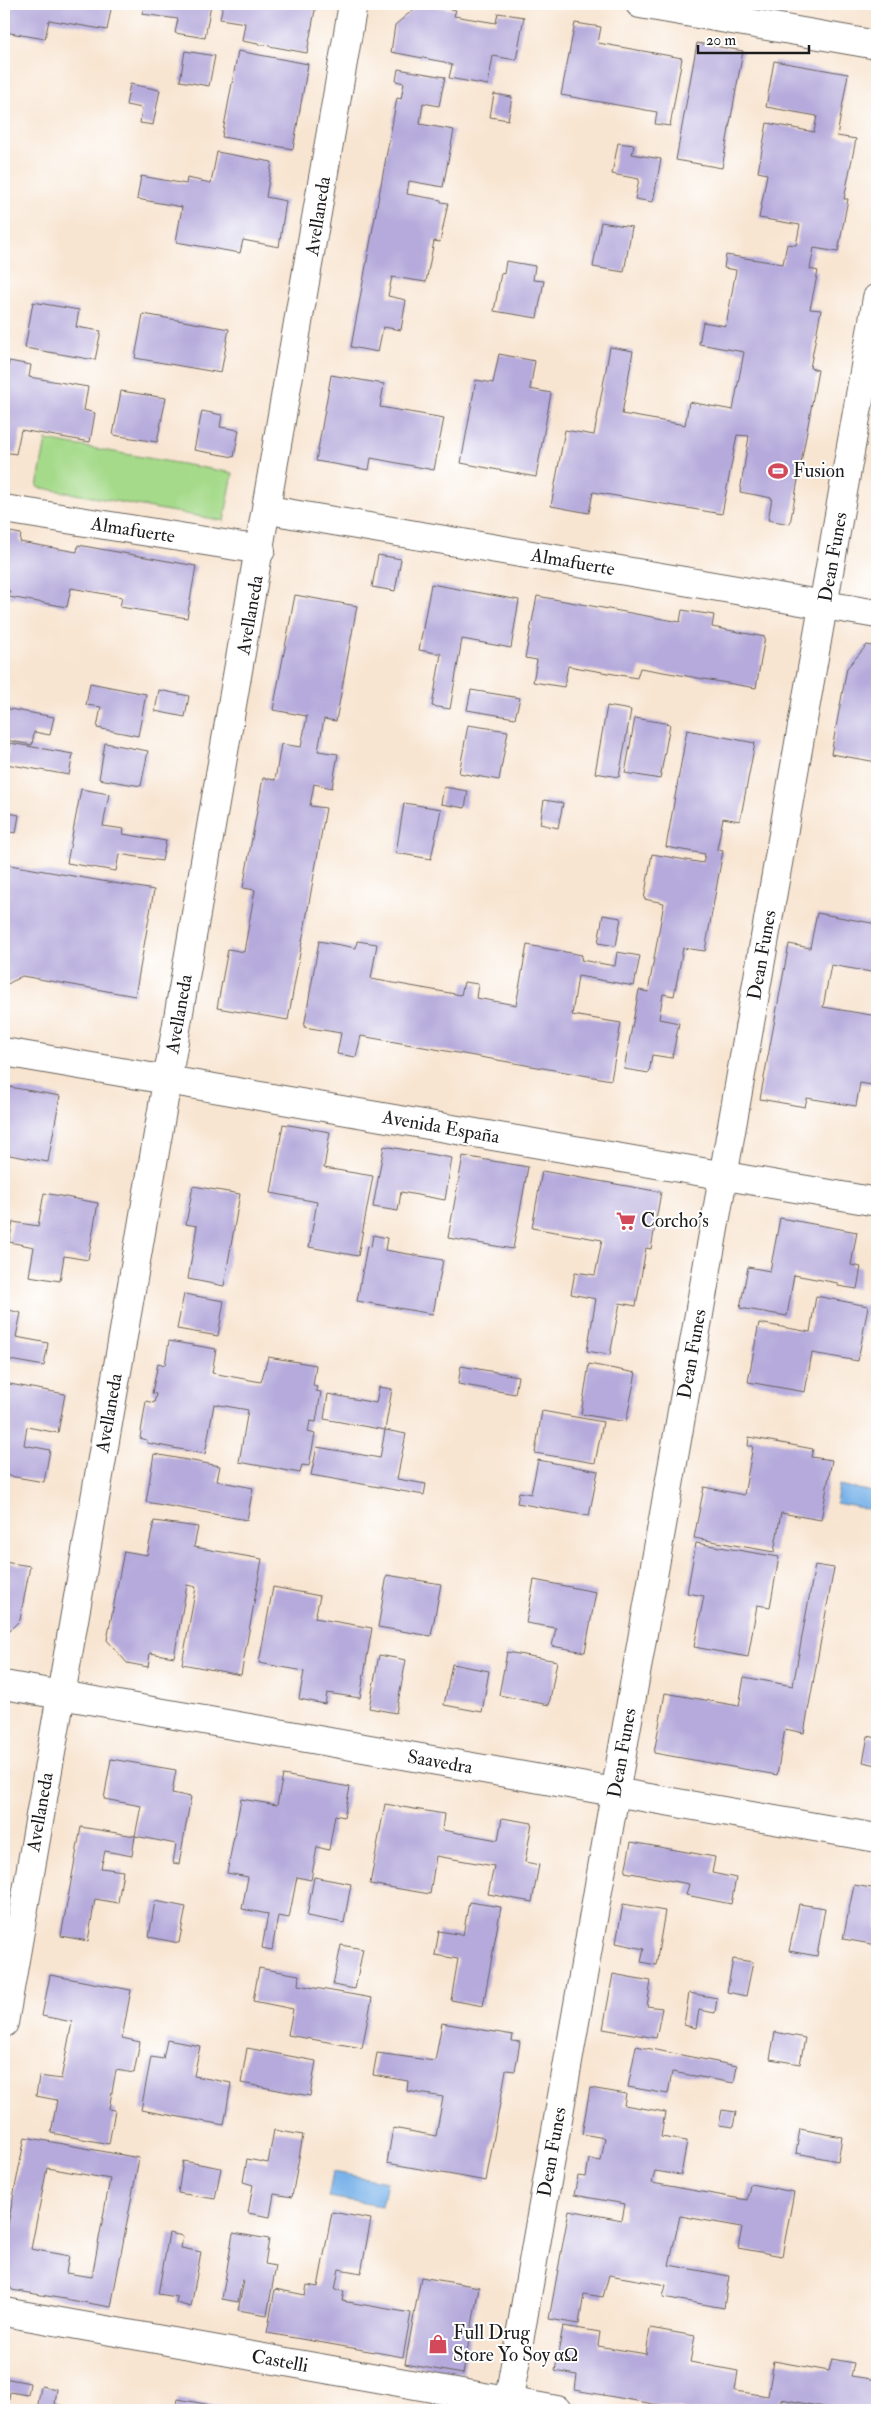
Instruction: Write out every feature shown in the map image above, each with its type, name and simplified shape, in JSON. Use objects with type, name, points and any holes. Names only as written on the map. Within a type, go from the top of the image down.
[{"type":"street","name":"Avellaneda","points":[[4,2023],[167,1080],[269,510],[353,4]]},
{"type":"street","points":[[640,4],[877,45]]},
{"type":"street","name":"Dean Funes","points":[[507,2406],[877,298]]},
{"type":"street","name":"Almafuerte","points":[[4,509],[261,550]]},
{"type":"street","name":"Almafuerte","points":[[269,510],[877,614]]},
{"type":"street","name":"Avenida España","points":[[4,1052],[877,1202]]},
{"type":"street","name":"Saavedra","points":[[4,1685],[877,1838]]},
{"type":"street","name":"Castelli","points":[[4,2312],[507,2406],[557,2410]]},
{"type":"green space","points":[[46,440],[233,473],[224,521],[37,487]]},
{"type":"water","points":[[839,1485],[877,1493],[877,1511],[836,1503]]},
{"type":"water","points":[[333,2172],[387,2182],[382,2206],[328,2197]]},
{"type":"building","points":[[4,4],[112,4],[107,30],[49,20],[45,39],[4,32]]},
{"type":"building","points":[[144,4],[211,4],[205,38],[175,33],[178,19],[142,14]]},
{"type":"building","points":[[223,4],[310,4],[315,10],[307,53],[242,41],[245,23],[220,19]]},
{"type":"building","points":[[420,4],[456,10],[454,16],[496,23],[498,13],[524,17],[516,60],[493,56],[488,85],[449,78],[452,65],[444,62],[391,52],[395,25]]},
{"type":"building","points":[[575,23],[601,27],[598,43],[682,58],[670,126],[655,124],[657,112],[561,95]]},
{"type":"building","points":[[697,43],[743,51],[722,168],[676,160]]},
{"type":"building","points":[[185,51],[215,56],[209,86],[180,81]]},
{"type":"building","points":[[238,51],[308,64],[293,149],[222,137]]},
{"type":"building","points":[[774,61],[848,74],[837,136],[856,139],[844,199],[848,199],[838,252],[814,248],[810,269],[818,271],[810,309],[821,310],[810,368],[818,370],[790,524],[768,520],[772,498],[740,492],[749,436],[737,435],[722,514],[593,492],[589,513],[551,506],[565,430],[594,435],[610,347],[633,351],[622,414],[685,425],[689,402],[733,410],[744,352],[699,344],[703,322],[726,326],[736,270],[724,268],[726,255],[783,264],[787,244],[796,245],[800,225],[759,218],[767,174],[758,172],[767,123],[814,132],[817,116],[766,107]]},
{"type":"building","points":[[398,69],[445,77],[439,106],[423,103],[420,124],[454,130],[443,187],[409,181],[407,194],[448,203],[440,242],[434,241],[426,282],[392,277],[388,296],[406,300],[401,330],[383,327],[378,352],[351,347],[397,98],[401,99],[404,83],[396,81]]},
{"type":"building","points":[[130,84],[160,90],[153,125],[140,123],[142,108],[126,105]]},
{"type":"building","points":[[494,94],[512,97],[508,120],[490,117]]},
{"type":"building","points":[[618,143],[634,145],[632,154],[661,159],[653,202],[635,199],[639,179],[612,174]]},
{"type":"building","points":[[217,152],[272,162],[266,197],[286,201],[279,247],[243,240],[240,253],[176,242],[182,207],[137,199],[141,176],[186,184],[187,178],[211,183]]},
{"type":"building","points":[[601,222],[632,227],[624,272],[593,267]]},
{"type":"building","points":[[506,261],[535,266],[533,280],[544,281],[537,318],[494,311],[501,273],[504,274]]},
{"type":"building","points":[[33,302],[79,310],[76,327],[101,331],[95,360],[25,348]]},
{"type":"building","points":[[143,314],[229,329],[221,373],[135,358]]},
{"type":"building","points":[[499,354],[535,361],[530,389],[551,393],[536,477],[461,463],[476,380],[493,383]]},
{"type":"building","points":[[9,361],[31,365],[29,377],[88,387],[84,410],[95,413],[90,442],[21,430],[16,454],[4,452],[4,393]]},
{"type":"building","points":[[331,375],[384,384],[380,407],[444,418],[434,470],[371,458],[369,470],[316,461]]},
{"type":"building","points":[[121,391],[166,398],[157,442],[113,435]]},
{"type":"building","points":[[202,411],[222,415],[220,427],[239,430],[234,457],[194,450]]},
{"type":"building","points":[[877,516],[877,546],[872,541]]},
{"type":"building","points":[[4,531],[21,534],[20,542],[77,552],[78,545],[196,566],[187,618],[120,607],[122,597],[71,588],[67,607],[9,597],[10,591],[4,590]]},
{"type":"building","points":[[378,555],[401,559],[395,591],[372,587]]},
{"type":"building","points":[[431,584],[519,600],[511,648],[462,639],[450,709],[432,706],[441,654],[419,650]]},
{"type":"building","points":[[295,595],[357,606],[336,721],[324,719],[318,751],[338,754],[332,788],[314,784],[310,806],[326,808],[288,1020],[217,1008],[228,949],[244,952],[255,890],[243,888],[263,778],[275,780],[281,744],[301,747],[307,716],[273,710]]},
{"type":"building","points":[[537,596],[680,622],[682,610],[714,615],[712,627],[765,637],[756,688],[640,668],[637,678],[568,666],[564,687],[533,682],[537,660],[525,658]]},
{"type":"building","points":[[867,645],[877,647],[877,762],[831,754],[847,668]]},
{"type":"building","points":[[90,683],[146,694],[138,736],[97,728],[101,707],[86,705]]},
{"type":"building","points":[[159,690],[189,696],[185,717],[155,711]]},
{"type":"building","points":[[471,690],[520,698],[515,718],[467,710]]},
{"type":"building","points":[[607,706],[631,710],[619,777],[595,773]]},
{"type":"building","points":[[4,708],[54,717],[50,735],[34,732],[32,745],[6,740],[4,747]]},
{"type":"building","points":[[635,718],[670,724],[660,779],[625,773]]},
{"type":"building","points":[[468,725],[508,731],[499,780],[459,773]]},
{"type":"building","points":[[687,730],[755,743],[740,821],[723,818],[717,850],[723,851],[705,951],[683,948],[674,996],[663,994],[659,1019],[679,1023],[672,1058],[652,1055],[649,1073],[624,1069],[639,990],[648,992],[664,903],[644,899],[652,854],[703,863],[705,854],[666,847]]},
{"type":"building","points":[[10,743],[73,754],[69,775],[6,764]]},
{"type":"building","points":[[105,743],[148,751],[141,786],[99,779]]},
{"type":"building","points":[[444,787],[468,791],[465,808],[441,804]]},
{"type":"building","points":[[81,789],[109,794],[103,826],[124,829],[123,834],[166,841],[162,861],[119,854],[116,871],[67,863]]},
{"type":"building","points":[[544,800],[563,803],[558,828],[540,824]]},
{"type":"building","points":[[404,803],[441,809],[431,859],[396,853]]},
{"type":"building","points":[[4,812],[19,815],[16,833],[4,831]]},
{"type":"building","points":[[4,864],[154,890],[135,996],[22,976],[4,986]]},
{"type":"building","points":[[817,913],[877,924],[877,973],[831,965],[823,1007],[877,1016],[877,1086],[860,1083],[856,1106],[807,1098],[805,1107],[760,1099],[789,944],[810,948]]},
{"type":"building","points":[[603,915],[621,918],[616,946],[598,943]]},
{"type":"building","points":[[319,941],[356,948],[357,941],[377,944],[371,979],[461,995],[464,982],[478,984],[476,998],[516,1005],[527,945],[582,955],[581,960],[615,966],[617,952],[640,956],[634,986],[578,976],[572,1015],[621,1023],[611,1080],[361,1036],[356,1057],[337,1054],[341,1033],[304,1027]]},
{"type":"building","points":[[4,1086],[60,1096],[48,1162],[4,1154]]},
{"type":"building","points":[[283,1124],[330,1132],[324,1168],[373,1176],[358,1256],[309,1247],[317,1202],[271,1193]]},
{"type":"building","points":[[384,1146],[452,1158],[445,1200],[401,1192],[398,1211],[373,1207]]},
{"type":"building","points":[[463,1156],[528,1167],[513,1249],[448,1238]]},
{"type":"building","points":[[542,1171],[661,1192],[651,1249],[646,1248],[636,1306],[620,1303],[610,1355],[587,1351],[596,1299],[571,1294],[575,1272],[595,1275],[602,1240],[532,1228]]},
{"type":"building","points":[[193,1186],[240,1194],[224,1286],[188,1279],[197,1226],[186,1224]]},
{"type":"building","points":[[44,1193],[98,1203],[88,1260],[64,1256],[60,1281],[29,1276],[34,1247],[9,1242],[13,1222],[38,1226]]},
{"type":"building","points":[[780,1218],[857,1232],[851,1265],[861,1267],[857,1289],[838,1286],[838,1283],[794,1275],[787,1316],[740,1308],[748,1267],[770,1271]]},
{"type":"building","points":[[373,1235],[387,1238],[385,1250],[443,1260],[433,1314],[357,1301],[367,1246],[371,1247]]},
{"type":"building","points":[[184,1294],[224,1301],[218,1336],[177,1329]]},
{"type":"building","points":[[816,1296],[868,1306],[858,1361],[812,1353],[805,1392],[748,1382],[759,1323],[810,1332]]},
{"type":"building","points":[[9,1310],[21,1313],[16,1337],[48,1343],[44,1366],[4,1359],[4,1335]]},
{"type":"building","points":[[169,1341],[216,1349],[212,1373],[261,1382],[268,1357],[316,1365],[313,1386],[317,1387],[316,1391],[321,1392],[316,1422],[310,1421],[308,1432],[315,1434],[309,1466],[302,1465],[300,1473],[239,1462],[248,1410],[214,1404],[205,1454],[147,1443],[147,1440],[140,1438],[146,1401],[154,1403],[156,1394],[152,1393],[158,1363],[165,1365]]},
{"type":"building","points":[[589,1364],[636,1373],[626,1422],[581,1414]]},
{"type":"building","points":[[461,1366],[518,1376],[515,1394],[458,1384]]},
{"type":"building","points":[[4,1383],[65,1394],[58,1433],[27,1427],[24,1445],[50,1450],[44,1482],[4,1475]]},
{"type":"building","points":[[379,1387],[392,1389],[385,1430],[324,1419],[328,1394],[376,1403]]},
{"type":"building","points":[[542,1411],[603,1422],[595,1463],[535,1453]]},
{"type":"building","points":[[385,1430],[406,1434],[397,1479],[426,1484],[424,1495],[311,1475],[317,1447],[380,1458]]},
{"type":"building","points":[[749,1437],[813,1449],[811,1457],[832,1460],[821,1520],[781,1513],[774,1552],[694,1538],[704,1487],[744,1495],[753,1446],[748,1446]]},
{"type":"building","points":[[154,1454],[220,1466],[217,1481],[253,1488],[247,1520],[146,1502]]},
{"type":"building","points":[[538,1460],[598,1471],[589,1516],[517,1503],[519,1492],[531,1494]]},
{"type":"building","points":[[154,1521],[198,1527],[194,1547],[262,1559],[241,1675],[182,1664],[196,1587],[187,1585],[174,1657],[150,1653],[148,1667],[127,1663],[107,1640],[124,1551],[147,1555]]},
{"type":"building","points":[[696,1543],[779,1557],[770,1607],[757,1605],[748,1657],[694,1647],[704,1596],[687,1593]]},
{"type":"building","points":[[4,1562],[30,1566],[20,1620],[4,1636]]},
{"type":"building","points":[[815,1565],[834,1568],[804,1733],[785,1729],[777,1775],[654,1753],[665,1693],[739,1706],[744,1677],[793,1686]]},
{"type":"building","points":[[387,1575],[441,1584],[431,1636],[378,1627]]},
{"type":"building","points":[[534,1580],[596,1592],[585,1652],[552,1646],[556,1628],[526,1623]]},
{"type":"building","points":[[273,1587],[320,1596],[315,1618],[372,1628],[360,1698],[327,1693],[325,1704],[299,1699],[304,1671],[259,1663]]},
{"type":"building","points":[[507,1652],[557,1661],[549,1705],[499,1695]]},
{"type":"building","points":[[379,1655],[406,1660],[396,1713],[369,1708]]},
{"type":"building","points":[[452,1664],[489,1671],[482,1712],[444,1705]]},
{"type":"building","points":[[868,1736],[877,1738],[877,1765],[863,1762]]},
{"type":"building","points":[[111,1759],[176,1770],[172,1793],[191,1797],[179,1864],[173,1863],[176,1844],[135,1836],[141,1806],[104,1799]]},
{"type":"building","points":[[4,1771],[8,1772],[5,1789],[4,1789]]},
{"type":"building","points":[[283,1775],[350,1787],[344,1817],[335,1815],[329,1850],[317,1847],[311,1880],[297,1877],[289,1918],[278,1916],[272,1950],[262,1948],[268,1914],[242,1909],[248,1877],[227,1873],[241,1799],[277,1805]]},
{"type":"building","points":[[385,1804],[444,1814],[442,1830],[498,1840],[502,1818],[532,1823],[525,1862],[539,1865],[532,1902],[488,1894],[494,1866],[436,1856],[430,1894],[370,1884]]},
{"type":"building","points":[[81,1827],[135,1836],[132,1856],[105,1851],[101,1868],[123,1871],[118,1903],[95,1899],[88,1941],[61,1936]]},
{"type":"building","points":[[631,1842],[715,1857],[712,1873],[736,1878],[731,1904],[686,1895],[689,1884],[625,1872]]},
{"type":"building","points":[[314,1877],[351,1884],[344,1923],[307,1916]]},
{"type":"building","points":[[854,1885],[877,1889],[877,1945],[843,1939]]},
{"type":"building","points":[[155,1901],[186,1907],[179,1943],[149,1937]]},
{"type":"building","points":[[469,1902],[501,1907],[483,2006],[451,2000],[458,1959],[435,1955],[439,1931],[463,1935]]},
{"type":"building","points":[[623,1904],[665,1911],[656,1965],[641,1962],[644,1949],[616,1943]]},
{"type":"building","points":[[799,1904],[825,1908],[817,1956],[789,1951]]},
{"type":"building","points":[[341,1945],[363,1949],[355,1989],[333,1985]]},
{"type":"building","points":[[733,1959],[753,1962],[746,1996],[727,1992]]},
{"type":"building","points":[[259,1968],[299,1975],[298,1985],[372,1998],[362,2048],[288,2035],[293,2009],[253,2001]]},
{"type":"building","points":[[613,1974],[651,1981],[647,2006],[662,2008],[656,2038],[603,2029]]},
{"type":"building","points":[[50,1975],[131,1990],[122,2038],[140,2042],[134,2073],[116,2070],[109,2109],[115,2110],[109,2144],[51,2133],[57,2100],[36,2096],[39,2076],[61,2079],[72,2022],[42,2016]]},
{"type":"building","points":[[689,1993],[717,1998],[715,2013],[699,2010],[696,2028],[684,2025]]},
{"type":"building","points":[[442,2023],[513,2035],[512,2041],[520,2042],[515,2071],[506,2070],[486,2181],[387,2163],[393,2128],[436,2136],[443,2097],[407,2091],[408,2081],[373,2075],[377,2053],[435,2061]]},
{"type":"building","points":[[775,2032],[805,2038],[800,2064],[770,2059]]},
{"type":"building","points":[[167,2040],[200,2046],[194,2076],[231,2083],[224,2125],[141,2110],[151,2057],[163,2059]]},
{"type":"building","points":[[636,2046],[737,2066],[734,2083],[672,2072],[668,2094],[628,2087]]},
{"type":"building","points":[[247,2048],[316,2061],[310,2096],[241,2083]]},
{"type":"building","points":[[590,2088],[626,2094],[624,2105],[665,2112],[661,2137],[687,2141],[681,2175],[655,2171],[652,2183],[747,2200],[750,2184],[794,2192],[782,2256],[738,2248],[742,2227],[680,2216],[669,2265],[729,2276],[724,2308],[663,2297],[666,2285],[609,2275],[603,2297],[584,2294],[579,2324],[549,2319],[569,2210],[622,2220],[625,2204],[574,2195],[578,2176],[586,2177],[589,2159],[601,2161],[605,2138],[582,2134]]},
{"type":"building","points":[[722,2110],[736,2112],[733,2127],[719,2125]]},
{"type":"building","points":[[800,2129],[842,2137],[838,2161],[796,2153]]},
{"type":"building","points":[[274,2130],[303,2135],[292,2197],[274,2194],[270,2217],[248,2213],[253,2185],[243,2182],[247,2159],[268,2163]]},
{"type":"building","points":[[25,2137],[139,2158],[111,2307],[12,2290],[4,2276],[4,2244]],"holes":[[[47,2168],[110,2179],[92,2277],[66,2273],[69,2256],[31,2249]]]},
{"type":"building","points":[[183,2161],[221,2168],[215,2199],[178,2193]]},
{"type":"building","points":[[332,2212],[371,2219],[361,2273],[339,2269],[335,2290],[344,2291],[342,2301],[411,2313],[403,2357],[267,2333],[275,2289],[305,2295],[307,2285],[318,2287]]},
{"type":"building","points":[[169,2233],[183,2236],[181,2248],[201,2252],[191,2307],[176,2303],[177,2297],[158,2294]]},
{"type":"building","points":[[233,2233],[269,2239],[265,2264],[276,2266],[267,2315],[238,2310],[244,2281],[242,2280],[238,2302],[222,2299]]},
{"type":"building","points":[[421,2277],[479,2287],[463,2374],[405,2364]]},
{"type":"building","points":[[563,2326],[600,2332],[598,2346],[646,2354],[650,2328],[695,2336],[690,2362],[738,2371],[735,2391],[768,2396],[774,2361],[829,2371],[832,2359],[854,2363],[851,2376],[877,2380],[877,2410],[822,2410],[823,2407],[781,2399],[779,2410],[687,2410],[575,2390],[577,2375],[555,2371]]},
{"type":"building","points":[[4,2378],[30,2383],[28,2395],[10,2392],[8,2405],[4,2404]]},
{"type":"building","points":[[41,2386],[57,2389],[55,2404],[83,2410],[37,2410]]},
{"type":"building","points":[[178,2399],[232,2409],[232,2410],[176,2410]]},
{"type":"place","name":"Fusion","points":[[778,471]]},
{"type":"place","name":"Corcho's","points":[[626,1221]]},
{"type":"place","name":"Full Drug Store Yo Soy αΩ","points":[[438,2344]]}]
